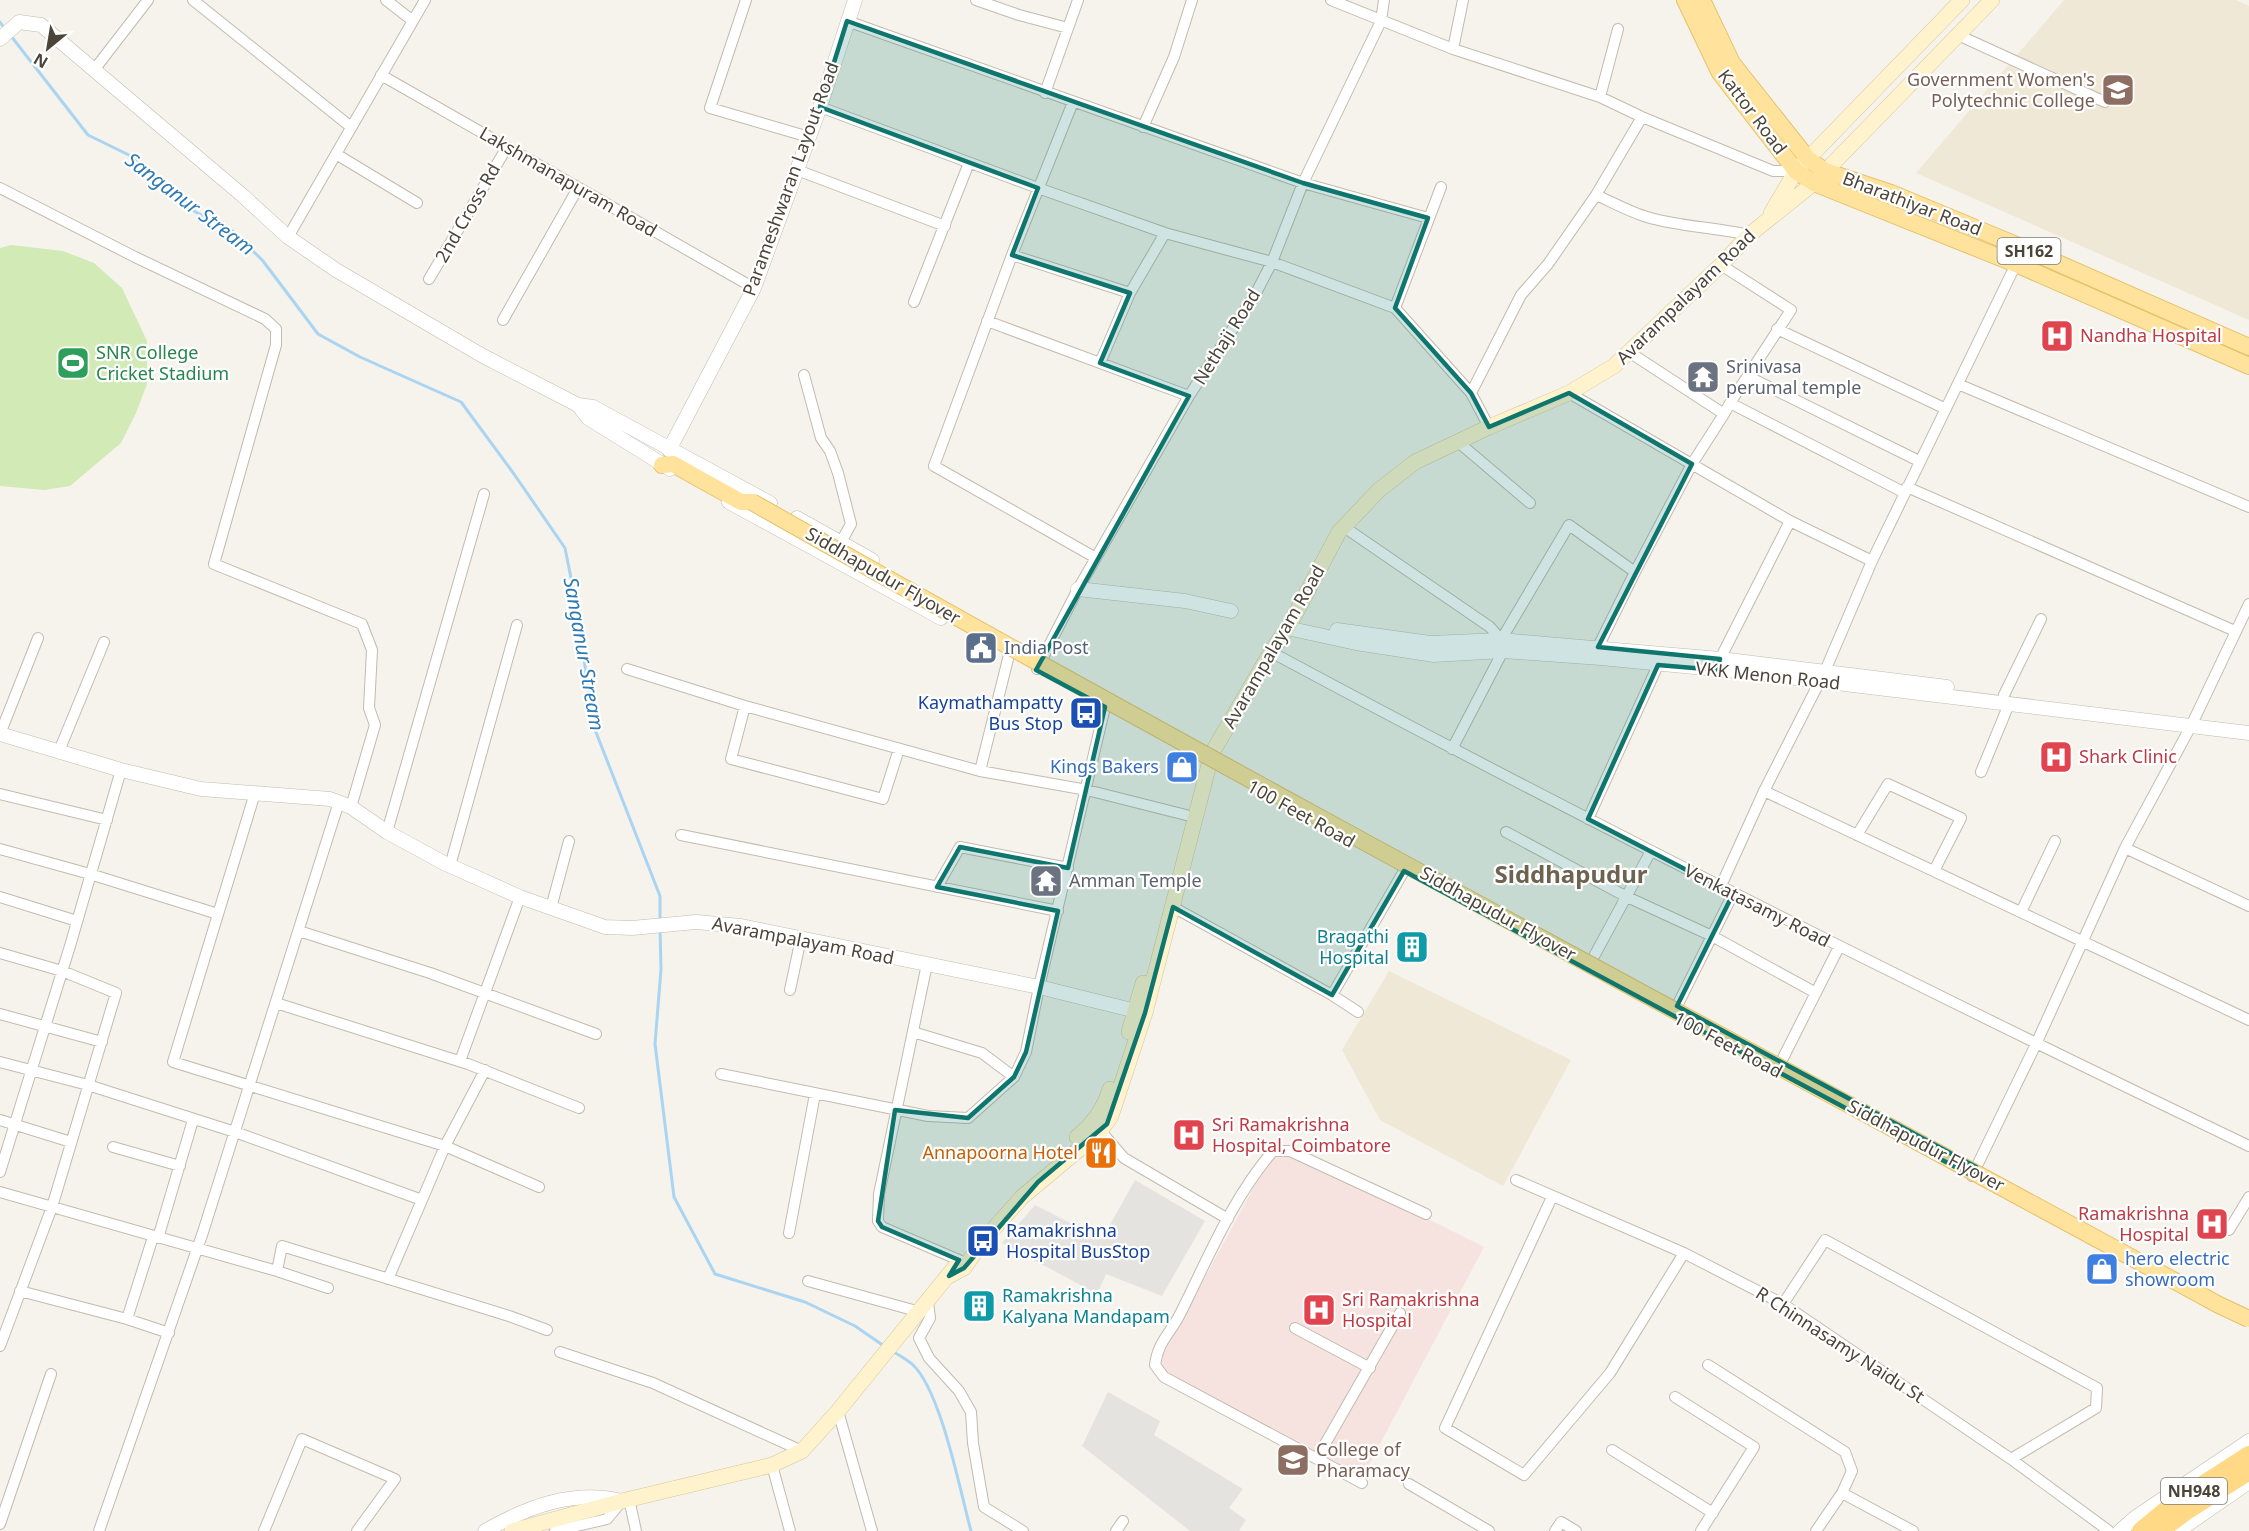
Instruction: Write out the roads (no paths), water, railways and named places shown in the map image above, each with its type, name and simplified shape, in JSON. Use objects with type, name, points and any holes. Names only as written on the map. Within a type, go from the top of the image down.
[{"type":"highway","name":"NH948","points":[[2141,1531],[2176,1502],[2249,1455]]},
{"type":"highway","name":"NH948","points":[[2160,1531],[2249,1471]]},
{"type":"main road","name":"Kattor Road","points":[[1685,0],[1720,73],[1802,165]]},
{"type":"main road","name":"Kattor Road","points":[[1702,0],[1732,63],[1802,165]]},
{"type":"main road","points":[[1767,220],[1802,165],[1962,0]]},
{"type":"main road","name":"Avarampalayam Road","points":[[1140,1012],[1173,907],[1207,758],[1288,626],[1339,532],[1379,490],[1415,462],[1457,441],[1569,393],[1614,366],[1749,236],[1819,177],[1992,0]]},
{"type":"main road","name":"Bharathiyar Road","points":[[1802,165],[1819,177],[2249,366]]},
{"type":"main road","name":"Bharathiyar Road","points":[[1819,177],[1892,193],[2249,347]]},
{"type":"main road","name":"Siddhapudur Flyover","points":[[665,457],[673,464],[752,502],[1024,656],[1712,1032],[2249,1319]]},
{"type":"main road","name":"Siddhapudur Flyover","points":[[694,461],[716,484]]},
{"type":"main road","points":[[949,1276],[964,1268],[983,1241],[1038,1182],[1097,1127],[1140,1012],[1186,815],[1207,758]]},
{"type":"main road","name":"100 Feet Road","points":[[1207,758],[1404,871],[1974,1172],[2219,1298],[2249,1311]]},
{"type":"main road","name":"100 Feet Road","points":[[1207,758],[1781,1062],[2218,1311],[2249,1324]]},
{"type":"main road","points":[[512,1531],[620,1501],[772,1465],[802,1451],[879,1362],[949,1276],[980,1231],[1014,1192],[1097,1127]]},
{"type":"street","points":[[94,70],[148,0]]},
{"type":"street","points":[[193,0],[351,127]]},
{"type":"street","points":[[386,0],[413,21]]},
{"type":"street","points":[[288,237],[425,0]]},
{"type":"street","points":[[746,0],[710,108],[810,137]]},
{"type":"street","name":"Parameshwaran Layout Road","points":[[665,457],[754,288],[810,137],[855,0]]},
{"type":"street","points":[[976,0],[991,2],[1019,15],[1068,28]]},
{"type":"street","points":[[1046,93],[1078,0]]},
{"type":"street","points":[[1143,127],[1174,57],[1192,0]]},
{"type":"street","points":[[1330,0],[1453,49],[1600,97],[1642,117],[1773,171],[1802,165]]},
{"type":"street","name":"Nethaji Road","points":[[1039,665],[1078,589],[1190,396],[1256,293],[1272,262],[1303,183],[1381,21],[1384,0]]},
{"type":"street","points":[[1453,49],[1463,0]]},
{"type":"street","points":[[847,21],[1303,183],[1428,218]]},
{"type":"street","points":[[0,39],[20,22],[41,25],[242,195],[288,237],[336,270],[483,356],[578,405],[588,418],[665,457],[1009,655],[1039,665],[1207,758]]},
{"type":"street","points":[[1600,97],[1618,29]]},
{"type":"street","points":[[1958,35],[2105,102]]},
{"type":"street","name":"Lakshmanapuram Road","points":[[381,75],[754,288]]},
{"type":"street","points":[[1073,102],[1012,255],[934,466],[1096,558]]},
{"type":"street","points":[[820,107],[1166,233],[1272,262],[1395,308],[1471,393],[1489,427]]},
{"type":"street","points":[[1471,393],[1521,295],[1548,264],[1596,195],[1642,117]]},
{"type":"street","name":"2nd Cross Rd","points":[[429,279],[507,147]]},
{"type":"street","points":[[336,154],[417,203]]},
{"type":"street","points":[[914,302],[969,163]]},
{"type":"street","points":[[797,170],[945,226]]},
{"type":"street","points":[[1395,308],[1402,295],[1441,187]]},
{"type":"street","points":[[0,188],[135,258],[265,319],[276,328],[276,345],[214,564],[362,624],[372,650],[369,708],[375,725],[298,932],[197,1249],[99,1531]]},
{"type":"street","points":[[502,320],[578,188]]},
{"type":"street","points":[[1596,195],[1645,216],[1749,236]]},
{"type":"street","points":[[1100,363],[1130,293],[1166,233]]},
{"type":"street","points":[[1012,255],[1130,293]]},
{"type":"street","points":[[1720,888],[1764,791],[1822,676],[1919,461],[2016,264]]},
{"type":"street","points":[[1598,647],[1692,464],[1791,310],[1721,265]]},
{"type":"street","points":[[987,321],[1190,396]]},
{"type":"street","points":[[1778,330],[1946,409]]},
{"type":"street","points":[[1629,352],[1724,414]]},
{"type":"street","points":[[804,375],[821,438],[830,451],[851,524],[841,543]]},
{"type":"street","points":[[1749,377],[1919,461]]},
{"type":"street","points":[[1958,384],[2249,507]]},
{"type":"street","points":[[1569,393],[1790,521],[1872,561]]},
{"type":"street","points":[[1730,403],[1906,490],[2235,631]]},
{"type":"street","points":[[1457,441],[1530,503]]},
{"type":"street","points":[[665,457],[694,461],[841,543],[1105,707],[1207,758]]},
{"type":"street","points":[[387,832],[484,494]]},
{"type":"street","points":[[1718,664],[1790,521]]},
{"type":"street","points":[[1452,749],[1502,645],[1569,525],[1635,572]]},
{"type":"street","points":[[1344,527],[1490,627],[1502,645]]},
{"type":"street","points":[[1078,589],[1185,601],[1231,611]]},
{"type":"street","points":[[1974,1172],[2036,1044],[2125,848],[2193,722],[2249,604]]},
{"type":"street","points":[[1981,772],[2007,700],[2041,619]]},
{"type":"street","points":[[450,866],[517,625]]},
{"type":"street","name":"VKK Menon Road","points":[[1288,626],[1430,643],[1598,647],[1718,664],[2193,722],[2249,733]]},
{"type":"street","points":[[0,734],[38,638]]},
{"type":"street","points":[[59,751],[104,642]]},
{"type":"street","name":"VKK Menon Road","points":[[1502,645],[1658,665],[1718,664]]},
{"type":"street","name":"Venkatasamy Road","points":[[1271,652],[1720,888],[2249,1146]]},
{"type":"street","points":[[980,771],[1009,655]]},
{"type":"street","points":[[1588,819],[1658,665]]},
{"type":"street","points":[[627,669],[745,706],[980,771],[1087,790],[1186,815]]},
{"type":"street","points":[[745,706],[731,759],[883,799],[899,749]]},
{"type":"street","points":[[721,1074],[928,1116],[968,1118],[1014,1077],[1026,1052],[1039,987],[1105,707]]},
{"type":"street","name":"VKK Menon Road","points":[[2193,722],[2249,724]]},
{"type":"street","name":"Avarampalayam Road","points":[[0,734],[121,770],[201,789],[345,804],[387,832],[450,866],[520,897],[605,927],[632,928],[696,922],[741,926],[1039,987],[1140,1012]]},
{"type":"street","points":[[0,1172],[121,770]]},
{"type":"street","points":[[1857,835],[1888,784],[1961,818],[1934,871]]},
{"type":"street","points":[[1764,791],[2249,1020]]},
{"type":"street","points":[[255,793],[173,1062],[445,1146],[539,1187]]},
{"type":"street","points":[[0,794],[107,820]]},
{"type":"street","points":[[1506,832],[1625,896],[1712,936],[1816,993]]},
{"type":"street","points":[[681,835],[1058,911]]},
{"type":"street","points":[[551,908],[569,841]]},
{"type":"street","points":[[2022,912],[2055,841]]},
{"type":"street","points":[[937,887],[960,847],[1068,868]]},
{"type":"street","points":[[2125,848],[2249,906]]},
{"type":"street","points":[[0,849],[218,914]]},
{"type":"street","points":[[1592,960],[1651,852]]},
{"type":"street","points":[[1332,995],[1404,871]]},
{"type":"street","points":[[1677,1006],[1733,894]]},
{"type":"street","points":[[0,897],[77,921]]},
{"type":"street","points":[[459,1061],[520,897]]},
{"type":"street","points":[[1173,907],[1332,995],[1358,1012]]},
{"type":"street","points":[[298,932],[485,992],[596,1034]]},
{"type":"street","points":[[790,990],[801,938]]},
{"type":"street","points":[[1781,1062],[1839,947]]},
{"type":"street","points":[[0,953],[62,972],[116,993],[52,1207],[0,1346]]},
{"type":"street","points":[[927,964],[895,1110],[879,1194],[878,1221],[882,1227],[959,1260]]},
{"type":"street","points":[[276,1003],[459,1061],[579,1108]]},
{"type":"street","points":[[0,1014],[102,1042]]},
{"type":"street","points":[[913,1032],[982,1053],[1014,1077]]},
{"type":"street","points":[[0,1062],[88,1085],[235,1132],[422,1200]]},
{"type":"street","points":[[388,1279],[445,1146],[484,1070]]},
{"type":"street","points":[[789,1233],[815,1094]]},
{"type":"street","points":[[0,1120],[71,1142]]},
{"type":"street","points":[[127,1319],[180,1166],[193,1120]]},
{"type":"street","points":[[1097,1127],[1124,1158],[1228,1219]]},
{"type":"street","points":[[113,1147],[180,1166]]},
{"type":"street","points":[[1362,1483],[1164,1377],[1155,1365],[1157,1349],[1175,1323],[1228,1219],[1261,1165],[1273,1151],[1290,1151],[1426,1214]]},
{"type":"street","name":"R Chinnasamy Naidu St","points":[[1516,1180],[1684,1253],[1783,1304],[2011,1459],[2109,1531]]},
{"type":"street","points":[[0,1192],[277,1271],[328,1288]]},
{"type":"street","points":[[1552,1197],[1445,1428],[1524,1475],[1610,1374],[1684,1253]]},
{"type":"street","points":[[2229,1230],[2249,1197]]},
{"type":"street","points":[[1783,1304],[1825,1240],[2097,1388],[2096,1408],[2011,1459]]},
{"type":"street","points":[[277,1271],[282,1246],[509,1316],[547,1330]]},
{"type":"street","points":[[808,1281],[921,1310],[930,1318],[919,1338],[929,1358],[959,1391],[971,1412],[973,1443],[984,1507],[1023,1531]]},
{"type":"street","points":[[20,1291],[127,1319],[169,1333]]},
{"type":"street","points":[[1317,1458],[1400,1313]]},
{"type":"street","points":[[1295,1328],[1370,1368]]},
{"type":"street","points":[[560,1352],[653,1383],[802,1451]]},
{"type":"street","points":[[1708,1365],[1845,1452],[1852,1471],[1842,1493],[1816,1531]]},
{"type":"street","points":[[0,1524],[51,1374]]},
{"type":"street","points":[[1675,1397],[1754,1447],[1701,1531]]},
{"type":"street","points":[[838,1411],[872,1531]]},
{"type":"street","points":[[264,1531],[302,1439],[395,1479],[357,1531]]},
{"type":"street","points":[[2120,1531],[2136,1517],[2249,1441]]},
{"type":"street","points":[[1612,1450],[1713,1513]]},
{"type":"street","points":[[772,1465],[790,1531]]},
{"type":"street","points":[[2178,1531],[2249,1482]]},
{"type":"street","points":[[1409,1484],[1489,1531]]},
{"type":"street","points":[[1842,1493],[1913,1531]]},
{"type":"street","points":[[485,1531],[514,1515],[569,1497],[606,1497],[620,1501],[636,1531]]},
{"type":"street","points":[[555,1531],[607,1519],[620,1501]]},
{"type":"street","points":[[1116,1531],[1123,1521]]},
{"type":"street","points":[[1555,1531],[1561,1522],[1576,1531]]},
{"type":"waterway","name":"Sanganur Stream","points":[[0,22],[5,29]]},
{"type":"waterway","name":"Sanganur Stream","points":[[11,36],[88,135],[135,158],[192,210],[234,232],[263,261],[318,334],[360,357],[461,402],[514,474],[565,548],[579,618],[592,722],[660,896],[660,921]]},
{"type":"waterway","name":"Sanganur Stream","points":[[660,928],[661,969],[655,1044],[674,1197],[715,1274],[805,1302],[855,1326],[884,1346]]},
{"type":"waterway","name":"Sanganur Stream","points":[[892,1351],[912,1364],[932,1395],[948,1442],[971,1531]]},
{"type":"place","name":"Government Women's Polytechnic College","points":[[2118,90]]},
{"type":"place","name":"Nandha Hospital","points":[[2057,336]]},
{"type":"place","name":"SNR College Cricket Stadium","points":[[73,363]]},
{"type":"place","name":"Srinivasa perumal temple","points":[[1703,377]]},
{"type":"place","name":"India Post","points":[[981,648]]},
{"type":"place","name":"Kaymathampatty Bus Stop","points":[[1086,713]]},
{"type":"place","name":"Shark Clinic","points":[[2056,757]]},
{"type":"place","name":"Kings Bakers","points":[[1182,767]]},
{"type":"place","name":"Amman Temple","points":[[1046,881]]},
{"type":"place","name":"Bragathi Hospital","points":[[1412,947]]},
{"type":"place","name":"Sri Ramakrishna Hospital, Coimbatore","points":[[1189,1135]]},
{"type":"place","name":"Annapoorna Hotel","points":[[1101,1153]]},
{"type":"place","name":"Ramakrishna Hospital","points":[[2212,1224]]},
{"type":"place","name":"Ramakrishna Hospital BusStop","points":[[983,1241]]},
{"type":"place","name":"hero electric showroom","points":[[2102,1269]]},
{"type":"place","name":"Ramakrishna Kalyana Mandapam","points":[[979,1306]]},
{"type":"place","name":"Sri Ramakrishna Hospital","points":[[1319,1310]]},
{"type":"place","name":"College of Pharamacy","points":[[1293,1460]]},
{"type":"district","name":"Siddhapudur","points":[[1571,875]]}]
